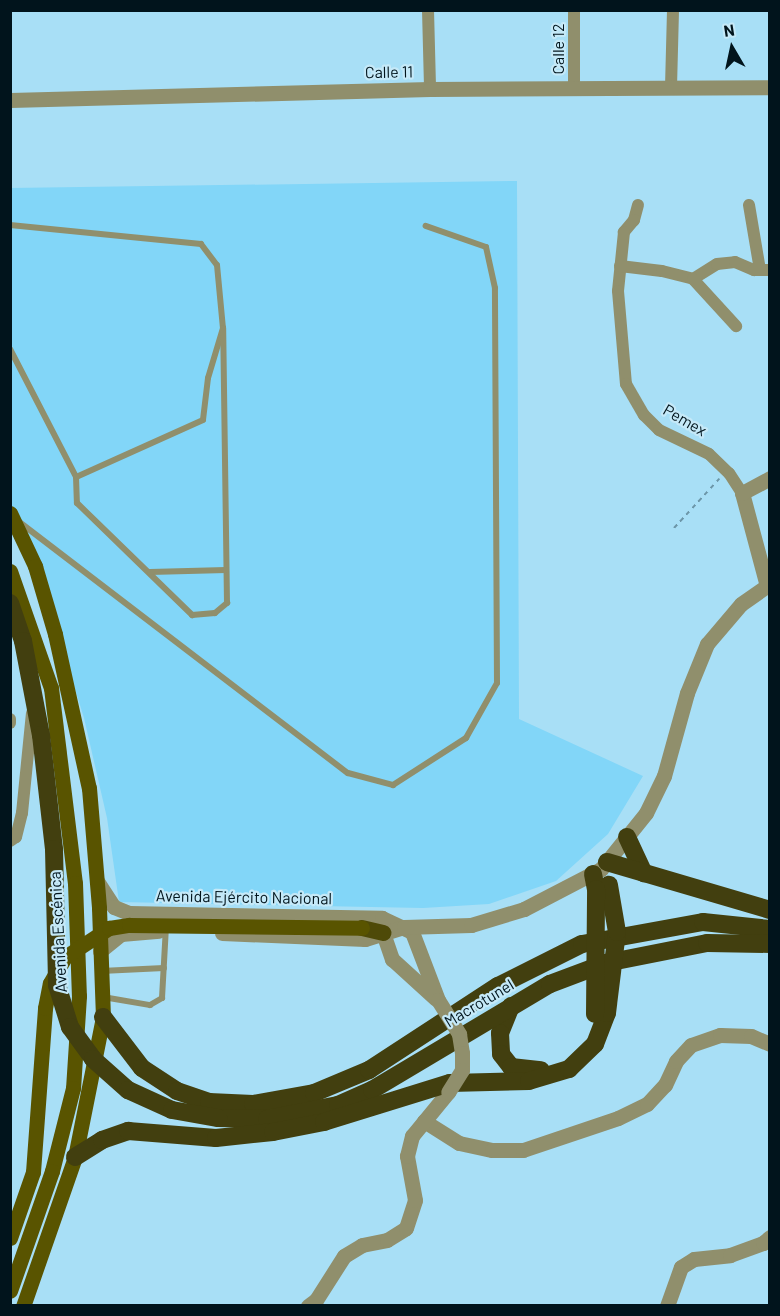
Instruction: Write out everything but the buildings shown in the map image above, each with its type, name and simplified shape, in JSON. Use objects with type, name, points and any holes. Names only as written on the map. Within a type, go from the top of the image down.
[{"type":"highway","name":"Macrotunel","points":[[10,603],[23,640],[41,735],[54,849],[57,985],[70,1027],[93,1059],[128,1090],[172,1110],[218,1118],[267,1119],[338,1105],[372,1090],[550,984],[606,963],[707,943],[770,945]]},
{"type":"highway","points":[[627,837],[644,873]]},
{"type":"highway","points":[[75,1157],[102,1140],[129,1131],[216,1138],[324,1122],[450,1083],[530,1081],[569,1069],[595,1044],[617,932],[601,876],[644,873],[770,910]]},
{"type":"highway","points":[[103,1017],[142,1068],[177,1091],[209,1102],[253,1104],[314,1092],[369,1070],[498,986],[582,944],[703,922],[770,929]]},
{"type":"highway","points":[[362,928],[383,933]]},
{"type":"highway","points":[[511,1006],[500,1033],[501,1054],[511,1067],[530,1071],[557,1068],[579,1047],[601,1014]]},
{"type":"highway","points":[[372,1090],[390,1100]]},
{"type":"highway","points":[[324,1122],[338,1105]]},
{"type":"main road","points":[[12,515],[35,566],[55,634],[88,788],[97,881],[103,1017],[75,1157],[22,1305]]},
{"type":"main road","name":"Avenida Escénica","points":[[10,571],[51,688],[75,883],[79,996],[70,1098],[52,1171],[10,1291]]},
{"type":"main road","points":[[10,1238],[33,1172],[48,992],[56,970],[77,946],[109,928],[129,925],[362,928]]},
{"type":"street","points":[[428,10],[430,89]]},
{"type":"street","name":"Calle 12","points":[[574,10],[574,88]]},
{"type":"street","points":[[672,87],[673,10]]},
{"type":"street","name":"Calle 11","points":[[10,100],[430,89],[770,87]]},
{"type":"street","name":"Pemex","points":[[638,205],[634,220],[624,232],[618,291],[626,384],[633,398],[659,430],[709,454],[729,473],[742,493],[768,585]]},
{"type":"street","points":[[693,279],[717,264],[735,262],[765,270],[749,206]]},
{"type":"street","points":[[620,266],[662,271],[693,279],[736,326]]},
{"type":"street","points":[[742,493],[770,478]]},
{"type":"street","name":"Avenida Ejército Nacional","points":[[100,951],[121,934],[166,931],[365,939],[404,927],[471,925],[524,909],[601,876],[646,813],[664,776],[687,693],[707,644],[741,604],[768,585]]},
{"type":"street","points":[[10,841],[16,837],[24,795],[32,694],[27,650],[33,632]]},
{"type":"street","points":[[10,792],[24,795]]},
{"type":"street","name":"Avenida Ejército Nacional","points":[[97,881],[114,907],[129,913],[382,918],[404,927]]},
{"type":"street","points":[[308,1305],[316,1300],[344,1256],[362,1245],[387,1240],[406,1228],[415,1200],[407,1156],[412,1136],[448,1092],[462,1070],[459,1034],[438,1000],[419,943],[404,927]]},
{"type":"street","points":[[383,933],[392,959],[438,1000]]},
{"type":"street","points":[[424,1121],[459,1143],[492,1150],[523,1150],[618,1118],[647,1104],[665,1085],[676,1061],[691,1045],[720,1035],[751,1036],[770,1044]]},
{"type":"street","points":[[667,1305],[681,1267],[694,1259],[730,1255],[763,1244],[770,1237]]},
{"type":"lane","points":[[10,225],[201,244],[217,265],[223,328],[226,603],[214,612],[192,615],[77,503],[76,477],[10,349]]},
{"type":"lane","points":[[12,515],[348,773],[393,785],[466,738],[497,683],[495,288],[486,247],[426,226]]},
{"type":"lane","points":[[76,477],[203,420],[208,378],[223,328]]},
{"type":"lane","points":[[150,572],[226,570]]},
{"type":"lane","points":[[102,997],[157,1004],[162,998],[166,914]]},
{"type":"lane","points":[[100,971],[164,968]]},
{"type":"path","points":[[675,528],[710,485],[729,473]]},
{"type":"shaded area","points":[[517,181],[519,719],[643,776],[608,834],[556,881],[489,904],[423,908],[119,902],[107,818],[84,718],[39,574],[11,520],[10,188]]}]
